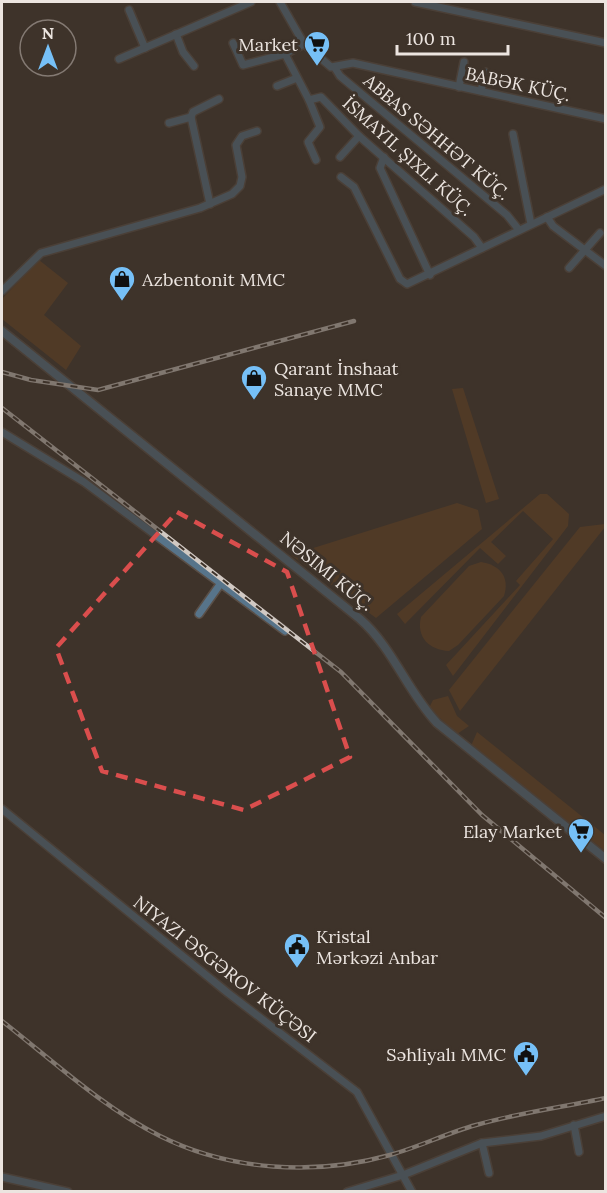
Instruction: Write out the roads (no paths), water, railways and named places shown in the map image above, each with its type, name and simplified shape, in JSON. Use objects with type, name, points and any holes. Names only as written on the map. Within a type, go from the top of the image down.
[{"type":"street","points":[[226,2],[230,10]]},
{"type":"street","points":[[119,59],[251,2]]},
{"type":"street","points":[[280,2],[304,45],[335,68]]},
{"type":"street","points":[[416,2],[606,43]]},
{"type":"street","points":[[129,10],[145,48]]},
{"type":"street","points":[[176,34],[183,52],[194,66]]},
{"type":"street","points":[[233,43],[243,65],[285,54],[304,45]]},
{"type":"street","points":[[285,54],[309,100],[320,128],[308,142],[316,160]]},
{"type":"street","points":[[459,87],[464,62]]},
{"type":"street","name":"BABƏK KÜÇ.","points":[[335,68],[353,63],[606,119]]},
{"type":"street","name":"ABBAS SƏHHƏT KÜÇ.","points":[[335,68],[340,76],[507,215],[519,230]]},
{"type":"street","points":[[480,91],[484,72]]},
{"type":"street","points":[[277,86],[297,78]]},
{"type":"street","points":[[309,100],[321,97],[359,136],[474,237],[482,248]]},
{"type":"street","points":[[210,204],[191,117],[193,112],[219,99]]},
{"type":"street","points":[[169,123],[191,117]]},
{"type":"street","points":[[2,291],[41,253],[210,204],[237,190],[242,177],[236,145],[242,136],[257,131]]},
{"type":"street","points":[[513,134],[531,224]]},
{"type":"street","points":[[340,157],[359,136]]},
{"type":"street","points":[[384,157],[380,168],[430,275]]},
{"type":"street","points":[[341,177],[354,187],[404,283],[410,284],[531,224],[604,192]]},
{"type":"street","points":[[547,217],[553,226],[606,266]]},
{"type":"street","points":[[568,268],[600,233]]},
{"type":"street","name":"NƏSIMI KÜÇ.","points":[[2,331],[360,618],[382,640],[420,702],[436,723],[606,859]]},
{"type":"street","points":[[2,432],[84,482],[285,631]]},
{"type":"street","points":[[199,614],[221,583]]},
{"type":"street","name":"NIYAZI ƏSGƏROV KÜÇƏSI","points":[[2,809],[228,993],[353,1088],[412,1191]]},
{"type":"street","points":[[347,1191],[402,1175],[482,1143],[541,1136],[606,1116]]},
{"type":"street","points":[[574,1125],[579,1152]]},
{"type":"street","points":[[482,1143],[489,1173]]},
{"type":"street","points":[[2,1177],[68,1191]]},
{"type":"railway","points":[[2,372],[31,380],[98,390],[354,321]]},
{"type":"railway","points":[[2,408],[341,672],[482,815],[606,918]]},
{"type":"railway","points":[[2,1021],[78,1082],[139,1124],[187,1148],[244,1163],[303,1167],[361,1162],[401,1152],[465,1128],[606,1098]]},
{"type":"place","name":"Market","points":[[317,67]]},
{"type":"place","name":"Azbentonit MMC","points":[[122,302]]},
{"type":"place","name":"Qarant İnshaat Sanaye MMC","points":[[254,401]]},
{"type":"place","name":"Elay Market","points":[[581,854]]},
{"type":"place","name":"Kristal Mərkəzi Anbar","points":[[297,969]]},
{"type":"place","name":"Səhliyalı MMC","points":[[526,1077]]}]
